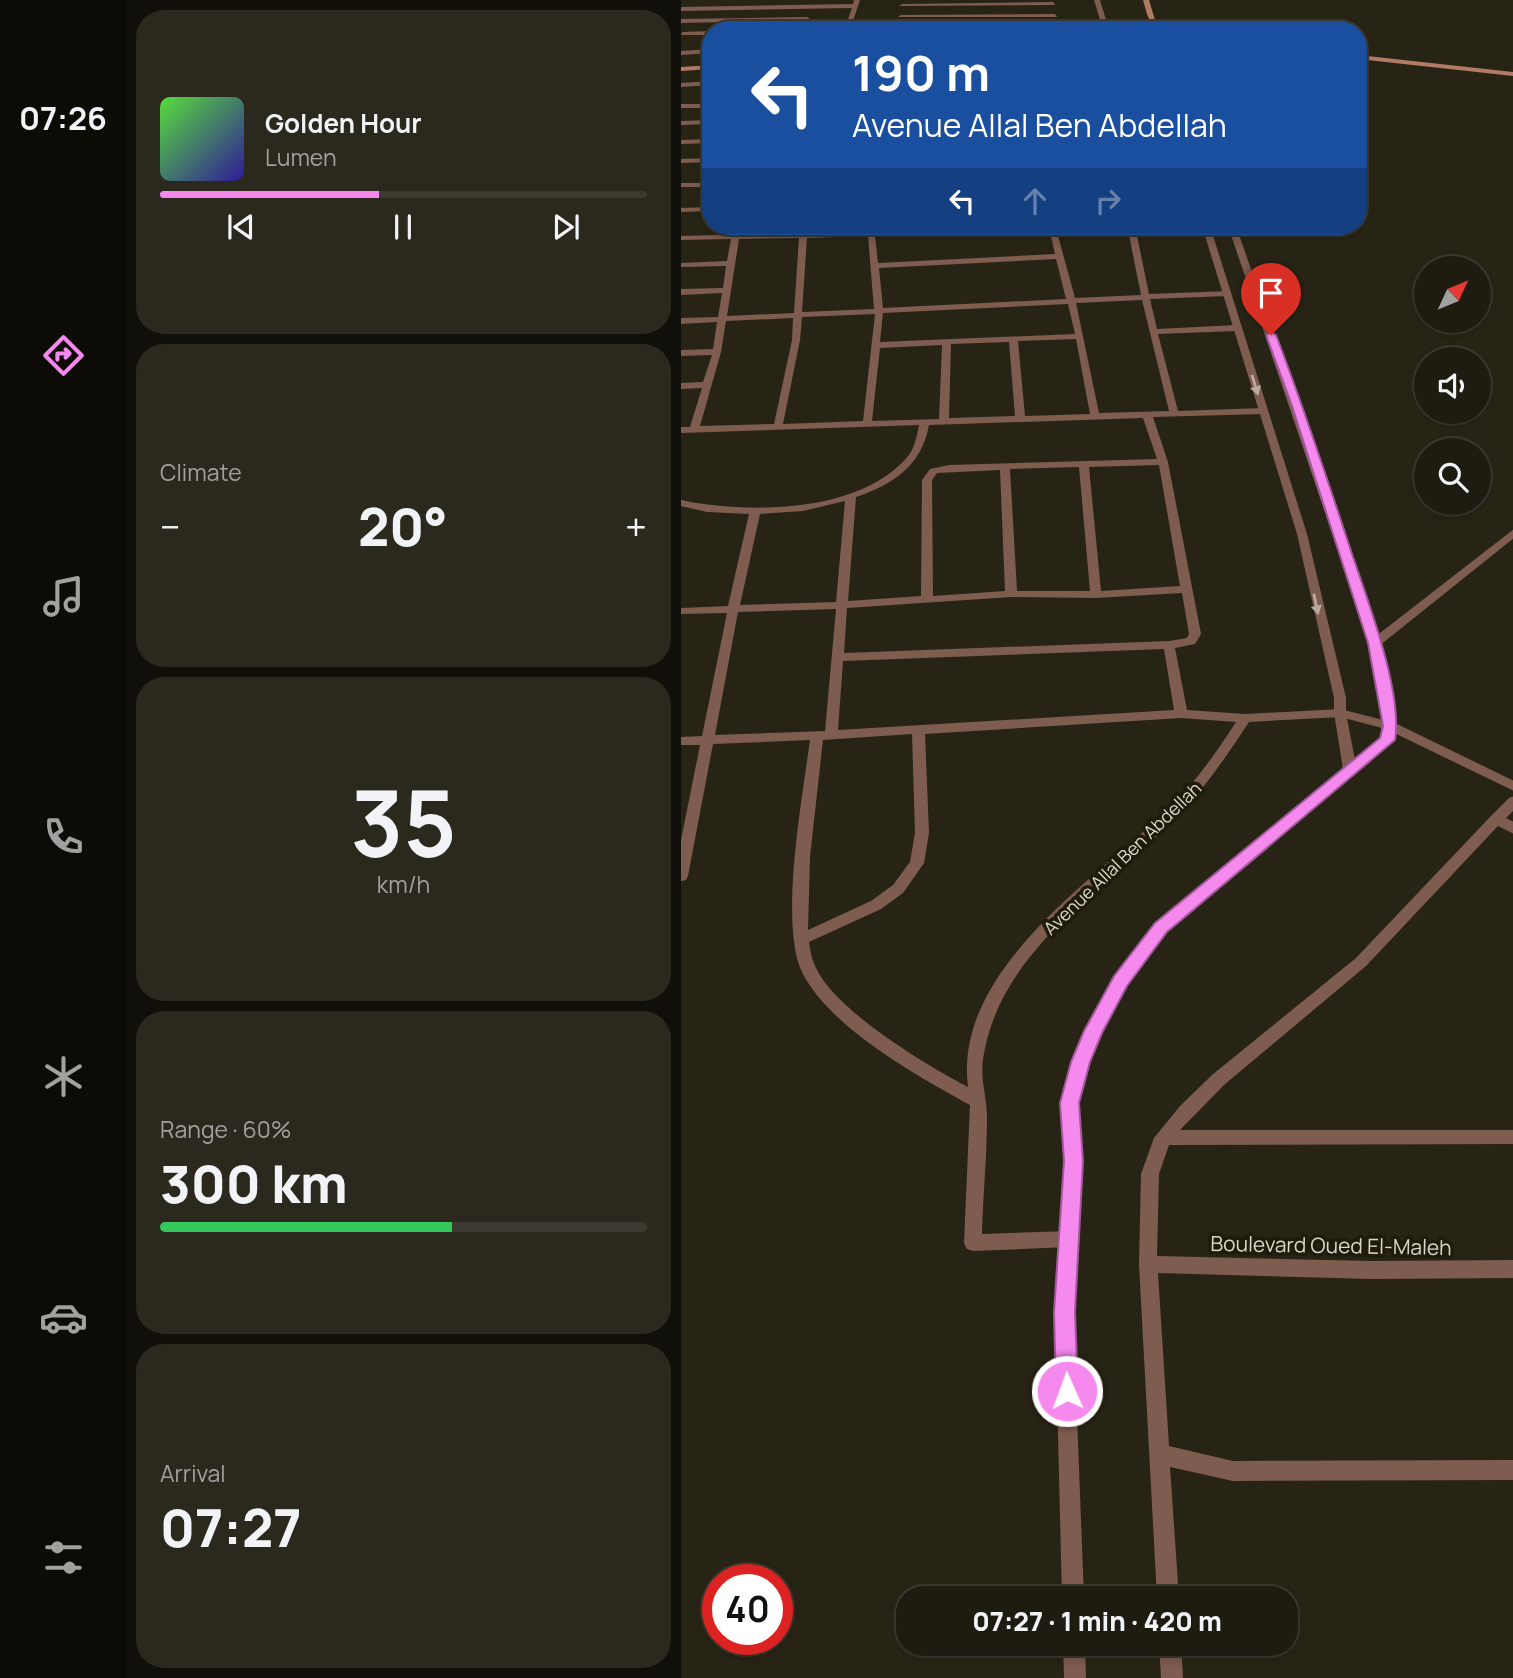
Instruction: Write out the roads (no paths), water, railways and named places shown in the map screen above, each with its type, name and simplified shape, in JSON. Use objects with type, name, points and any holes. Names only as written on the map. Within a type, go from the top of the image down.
[{"type":"main road","points":[[1146,0],[1152,21]]},
{"type":"main road","points":[[1367,56],[1513,72]]},
{"type":"main road","points":[[681,69],[702,67]]},
{"type":"street","points":[[681,21],[808,19],[814,0]]},
{"type":"street","points":[[1097,0],[1103,21]]},
{"type":"street","points":[[899,21],[903,3],[1053,2],[1055,21]]},
{"type":"street","points":[[681,9],[811,7],[856,3],[850,21]]},
{"type":"street","points":[[900,17],[1055,16]]},
{"type":"street","points":[[937,17],[937,21]]},
{"type":"street","points":[[682,35],[689,21]]},
{"type":"street","points":[[682,35],[702,34]]},
{"type":"street","points":[[681,53],[702,52]]},
{"type":"street","points":[[681,85],[702,84]]},
{"type":"street","points":[[681,106],[702,106]]},
{"type":"street","points":[[681,123],[702,122]]},
{"type":"street","points":[[681,142],[702,141]]},
{"type":"street","points":[[681,160],[702,160]]},
{"type":"street","points":[[681,185],[702,185]]},
{"type":"street","points":[[681,209],[702,209]]},
{"type":"street","points":[[681,238],[761,235]]},
{"type":"street","points":[[778,426],[799,317],[804,235]]},
{"type":"street","points":[[868,425],[879,312],[871,235]]},
{"type":"street","points":[[1055,235],[1080,335],[1095,417]]},
{"type":"street","points":[[1133,235],[1145,297],[1174,414]]},
{"type":"street","points":[[1209,235],[1302,534],[1340,698],[1349,771]]},
{"type":"street","points":[[1073,1586],[1064,1312],[1074,1161],[1070,1103],[1080,1062],[1120,981],[1161,928],[1387,740],[1390,726],[1375,643],[1296,403],[1235,235]]},
{"type":"street","points":[[694,429],[717,352],[735,237]]},
{"type":"street","points":[[875,266],[1061,256]]},
{"type":"street","points":[[681,265],[731,264]]},
{"type":"street","points":[[681,292],[726,290]]},
{"type":"street","points":[[681,321],[1227,293]]},
{"type":"street","points":[[1153,332],[1237,328]]},
{"type":"street","points":[[877,345],[1080,335]]},
{"type":"street","points":[[1013,339],[1020,419]]},
{"type":"street","points":[[945,422],[947,341]]},
{"type":"street","points":[[681,353],[717,352]]},
{"type":"street","points":[[681,386],[708,385]]},
{"type":"street","points":[[681,430],[1263,411]]},
{"type":"street","points":[[838,657],[1187,643],[1195,634],[1163,462],[1147,415]]},
{"type":"street","points":[[681,503],[718,510],[756,511],[816,505],[851,496],[883,481],[911,459],[919,446],[924,423]]},
{"type":"street","points":[[927,598],[929,475],[949,468],[1163,462]]},
{"type":"street","points":[[1084,464],[1096,595]]},
{"type":"street","points":[[1005,466],[1011,594]]},
{"type":"street","points":[[851,496],[838,657],[802,873],[802,939],[808,970],[829,996],[904,1058],[978,1101]]},
{"type":"street","points":[[681,876],[733,610],[756,511]]},
{"type":"street","points":[[1375,643],[1513,532]]},
{"type":"street","points":[[681,611],[842,605],[1011,594],[1096,595],[1186,589]]},
{"type":"street","points":[[1169,645],[1181,714]]},
{"type":"street","points":[[681,741],[824,736],[1181,714],[1245,719],[1340,713],[1390,726],[1513,787]]},
{"type":"street","name":"Avenue Allal Ben Abdellah","points":[[1069,1239],[973,1243],[978,1101],[974,1059],[994,998],[1053,919],[1139,844],[1203,780],[1245,719]]},
{"type":"street","points":[[802,939],[876,905],[898,889],[913,871],[921,848],[922,833],[918,730]]},
{"type":"street","points":[[1167,1586],[1148,1264],[1150,1174],[1163,1138],[1218,1080],[1361,962],[1513,801]]},
{"type":"street","points":[[1496,818],[1513,829]]},
{"type":"street","points":[[1163,1138],[1513,1137]]},
{"type":"street","name":"Boulevard Oued El-Maleh","points":[[1148,1264],[1371,1270],[1513,1269]]},
{"type":"street","points":[[1159,1454],[1233,1471],[1513,1470]]},
{"type":"street","points":[[1074,1656],[1075,1678]]},
{"type":"street","points":[[1171,1656],[1172,1678]]}]
